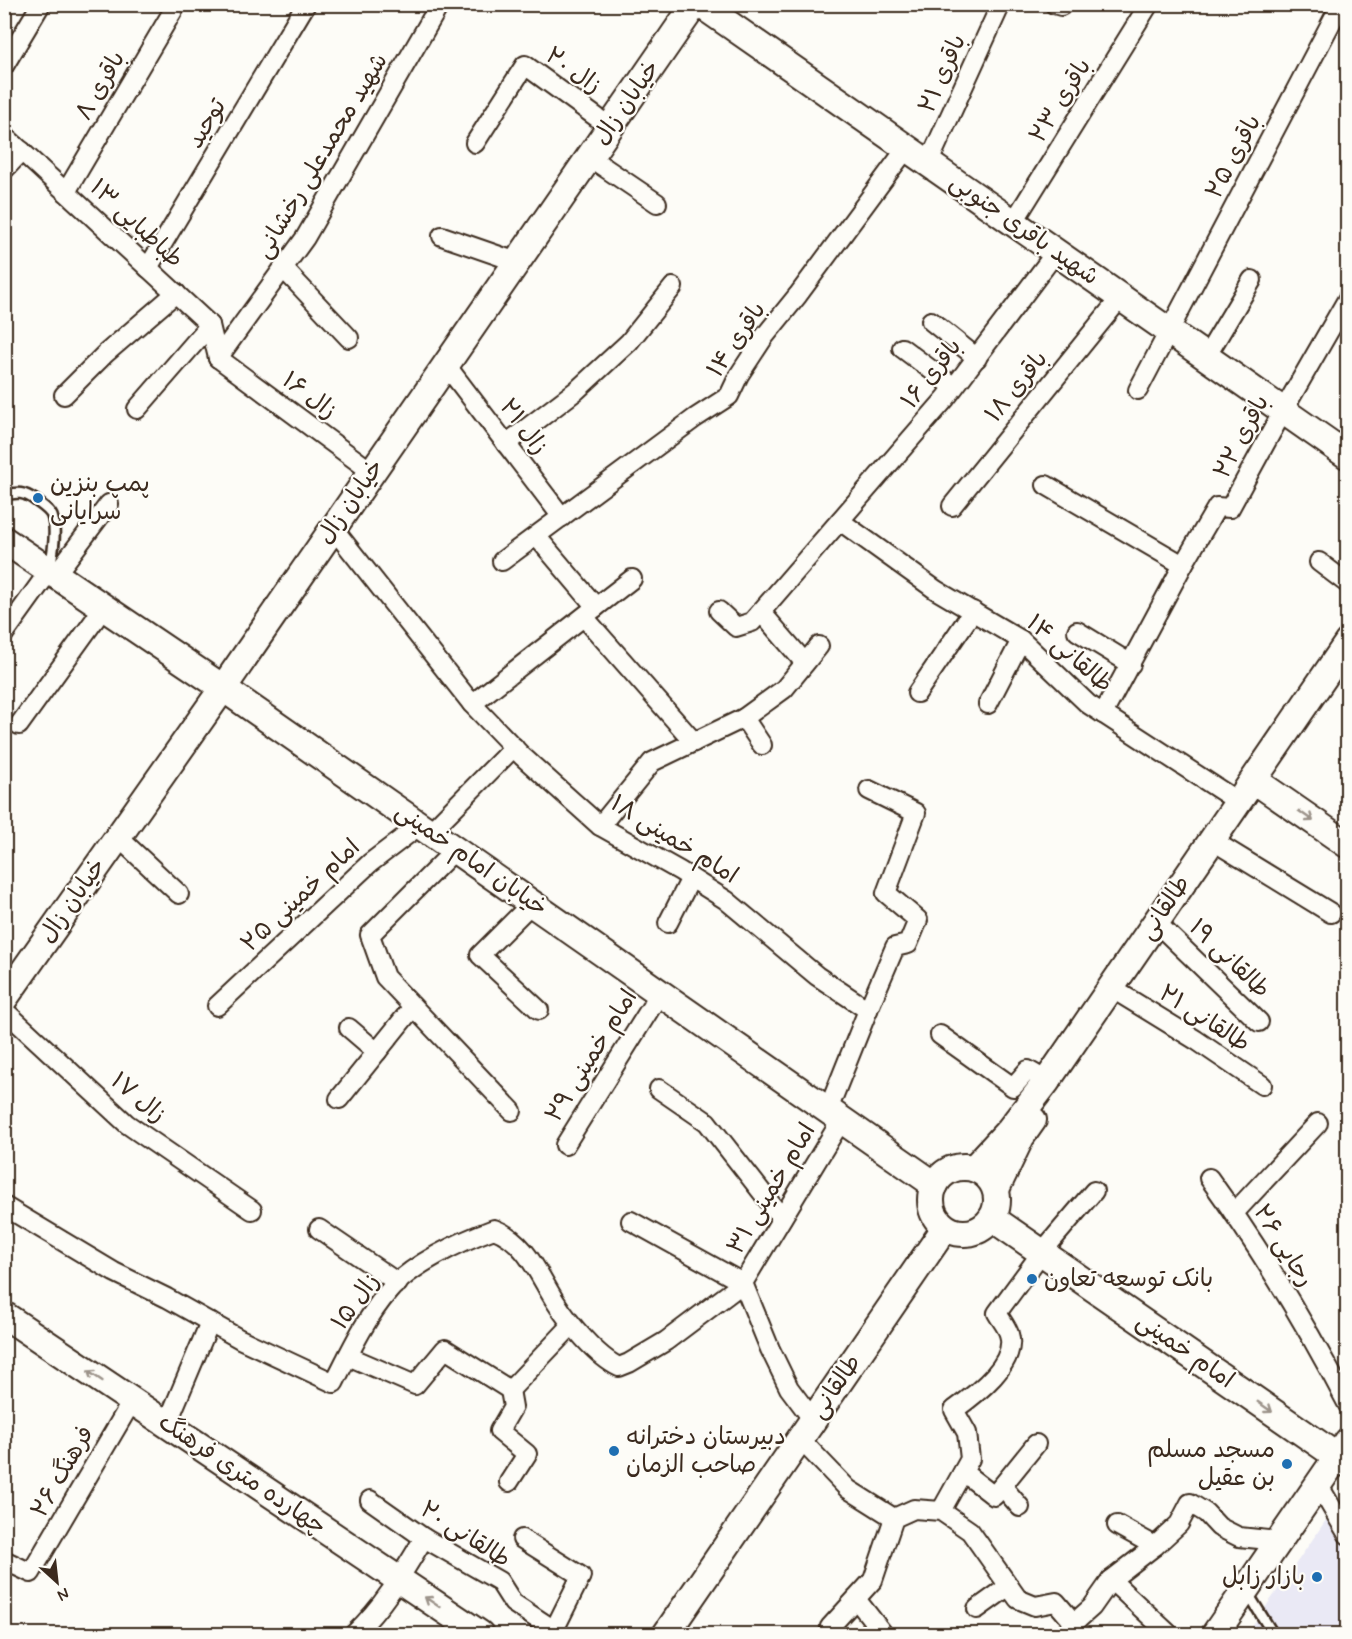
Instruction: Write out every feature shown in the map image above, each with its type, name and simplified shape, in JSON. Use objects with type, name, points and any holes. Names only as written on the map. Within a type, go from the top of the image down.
[{"type":"main road","name":"خیابان زال","points":[[4,999],[223,688],[695,4]]},
{"type":"main road","name":"شهید باقری جنوبی","points":[[700,4],[1347,456]]},
{"type":"main road","name":"خیابان امام خمینی","points":[[4,540],[223,688],[935,1185]]},
{"type":"main road","name":"طالقانی","points":[[974,1167],[1010,1130],[1047,1081],[1347,642]]},
{"type":"main road","name":"طالقانی","points":[[996,1189],[1021,1137],[1347,667]]},
{"type":"main road","points":[[1264,787],[1347,845]]},
{"type":"main road","points":[[962,1166],[974,1167],[984,1172],[996,1189],[997,1209],[985,1226],[966,1233],[955,1232],[945,1228],[933,1213],[931,1203],[935,1185],[941,1175],[951,1169],[962,1166]]},
{"type":"main road","name":"امام خمینی","points":[[992,1218],[1344,1454]]},
{"type":"main road","name":"طالقانی","points":[[666,1635],[945,1228]]},
{"type":"main road","name":"چهارده متری فرهنگ","points":[[4,1315],[480,1635]]},
{"type":"main road","points":[[1215,1635],[1318,1484],[1344,1454]]},
{"type":"street","points":[[4,66],[41,4]]},
{"type":"street","name":"باقری ۸","points":[[66,192],[177,4]]},
{"type":"street","name":"توحید","points":[[148,268],[306,4]]},
{"type":"street","name":"شهید محمدعلی رخشانی","points":[[218,357],[305,238],[441,4]]},
{"type":"street","name":"باقری ۲۱","points":[[928,164],[1001,4]]},
{"type":"street","points":[[1054,4],[1061,6],[1062,4]]},
{"type":"street","name":"باقری ۲۳","points":[[1013,223],[1149,4]]},
{"type":"street","name":"باقری ۲۵","points":[[1138,390],[1341,4]]},
{"type":"street","name":"زال ۲۰","points":[[475,143],[525,65],[610,127]]},
{"type":"street","name":"طباطبایی ۱۳","points":[[4,135],[210,325]]},
{"type":"street","name":"باقری ۱۴","points":[[502,561],[695,418],[729,396],[739,375],[764,337],[798,296],[906,149]]},
{"type":"street","points":[[4,170],[22,151]]},
{"type":"street","points":[[590,157],[657,203]]},
{"type":"street","points":[[442,236],[517,262]]},
{"type":"street","name":"باقری ۱۶","points":[[719,611],[736,627],[752,622],[954,387],[1056,252]]},
{"type":"street","points":[[284,268],[349,338]]},
{"type":"street","points":[[1206,357],[1252,280]]},
{"type":"street","points":[[506,444],[577,390],[628,342],[673,287]]},
{"type":"street","points":[[64,395],[105,354],[176,293]]},
{"type":"street","name":"باقری ۱۸","points":[[952,506],[1120,297]]},
{"type":"street","name":"باقری ۲۲","points":[[1103,714],[1217,507],[1230,508],[1347,298]]},
{"type":"street","points":[[931,321],[977,358]]},
{"type":"street","points":[[210,325],[218,357]]},
{"type":"street","points":[[137,410],[210,325]]},
{"type":"street","points":[[902,348],[954,387]]},
{"type":"street","name":"زال ۱۶","points":[[218,357],[372,472]]},
{"type":"street","name":"زال ۲۱","points":[[446,365],[562,518]]},
{"type":"street","points":[[1046,485],[1184,565]]},
{"type":"street","points":[[4,634],[109,504]]},
{"type":"street","name":"طالقانی ۱۴","points":[[840,521],[936,590],[1021,640],[1088,704],[1237,801]]},
{"type":"street","name":"امام خمینی ۱۸","points":[[333,528],[472,704],[514,747],[600,826],[726,900],[816,976],[868,1010]]},
{"type":"street","points":[[537,537],[590,612],[694,742]]},
{"type":"street","points":[[1319,562],[1347,584]]},
{"type":"street","points":[[472,704],[632,579]]},
{"type":"street","points":[[20,725],[104,607]]},
{"type":"street","points":[[917,693],[973,611]]},
{"type":"street","points":[[761,612],[805,663]]},
{"type":"street","points":[[1077,631],[1131,664]]},
{"type":"street","points":[[988,704],[1021,640]]},
{"type":"street","points":[[600,826],[652,762],[744,718],[784,689],[819,646]]},
{"type":"street","points":[[744,718],[762,745]]},
{"type":"street","name":"امام خمینی ۲۵","points":[[217,1006],[370,863],[425,829],[514,747]]},
{"type":"street","points":[[835,1115],[868,1010],[895,947],[908,945],[918,920],[886,892],[916,813],[869,790]]},
{"type":"street","points":[[118,837],[179,894]]},
{"type":"street","points":[[1223,847],[1331,913]]},
{"type":"street","points":[[455,850],[370,934],[385,977],[512,1111]]},
{"type":"street","points":[[668,923],[691,878]]},
{"type":"street","points":[[532,903],[480,955],[539,1010]]},
{"type":"street","name":"طالقانی ۱۹","points":[[1165,931],[1259,1022]]},
{"type":"street","name":"امام خمینی ۲۹","points":[[565,1145],[660,993]]},
{"type":"street","name":"طالقانی ۲۱","points":[[1120,994],[1196,1040],[1262,1085]]},
{"type":"street","points":[[339,1099],[413,1007]]},
{"type":"street","name":"زال ۱۷","points":[[4,1010],[127,1124],[252,1210]]},
{"type":"street","points":[[349,1028],[377,1052]]},
{"type":"street","points":[[940,1035],[1013,1087],[1028,1070],[1047,1081]]},
{"type":"street","points":[[658,1089],[707,1122],[782,1218]]},
{"type":"street","name":"امام خمینی ۳۱","points":[[742,1283],[782,1218],[835,1115]]},
{"type":"street","points":[[1234,1213],[1318,1124]]},
{"type":"street","name":"رجایی ۲۶","points":[[1209,1178],[1234,1213],[1321,1353],[1347,1405]]},
{"type":"street","points":[[941,1511],[970,1460],[967,1433],[954,1410],[980,1391],[1007,1359],[1010,1335],[997,1314],[1041,1252],[1094,1191]]},
{"type":"street","name":"زال ۱۵","points":[[4,1206],[114,1272],[167,1298],[240,1339],[334,1383],[361,1330],[388,1291],[442,1253],[494,1229],[506,1233],[528,1255],[572,1326],[610,1363],[619,1367],[666,1341],[742,1283]]},
{"type":"street","points":[[631,1221],[742,1283],[807,1429],[848,1489],[894,1518]]},
{"type":"street","points":[[318,1229],[398,1283]]},
{"type":"street","points":[[167,1424],[210,1322]]},
{"type":"street","points":[[510,1390],[572,1326]]},
{"type":"street","points":[[348,1356],[415,1385],[445,1349],[510,1390],[513,1407],[499,1431],[527,1454],[508,1482]]},
{"type":"street","name":"فرهنگ ۲۶","points":[[4,1560],[31,1573],[132,1401]]},
{"type":"street","points":[[963,1472],[994,1496],[1036,1444]]},
{"type":"street","points":[[1318,1484],[1347,1535]]},
{"type":"street","points":[[1002,1486],[1020,1507]]},
{"type":"street","name":"طالقانی ۲۰","points":[[370,1500],[424,1538],[499,1581],[513,1603],[557,1632]]},
{"type":"street","points":[[833,1635],[830,1627],[873,1580],[894,1518],[914,1509],[941,1511],[970,1531],[1018,1599],[1035,1606],[1056,1602],[1070,1629],[1092,1607],[1110,1580],[1155,1546],[1179,1524],[1190,1503],[1206,1513],[1219,1527],[1239,1537],[1279,1541]]},
{"type":"street","points":[[1117,1525],[1155,1546]]},
{"type":"street","points":[[354,1635],[374,1616],[424,1538]]},
{"type":"street","points":[[522,1539],[581,1576],[557,1632]]},
{"type":"street","points":[[1110,1580],[1169,1635]]},
{"type":"street","points":[[976,1609],[1009,1586]]},
{"type":"street","points":[[856,1599],[882,1632]]},
{"type":"lane","points":[[4,495],[25,493],[47,509],[52,516],[53,572]]},
{"type":"lane","points":[[1246,1590],[1273,1635]]},
{"type":"shaded area","name":"بازار زابل","points":[[1333,1510],[1347,1520],[1347,1634],[1247,1634]]},
{"type":"place","name":"پمپ بنزین سرایانی","points":[[38,498]]},
{"type":"place","name":"بانک توسعه تعاون","points":[[1032,1279]]},
{"type":"place","name":"دبیرستان دخترانه صاحب الزمان","points":[[614,1451]]},
{"type":"place","name":"مسجد مسلم بن عقیل","points":[[1287,1464]]},
{"type":"place","name":"بازار زابل","points":[[1317,1577]]}]
